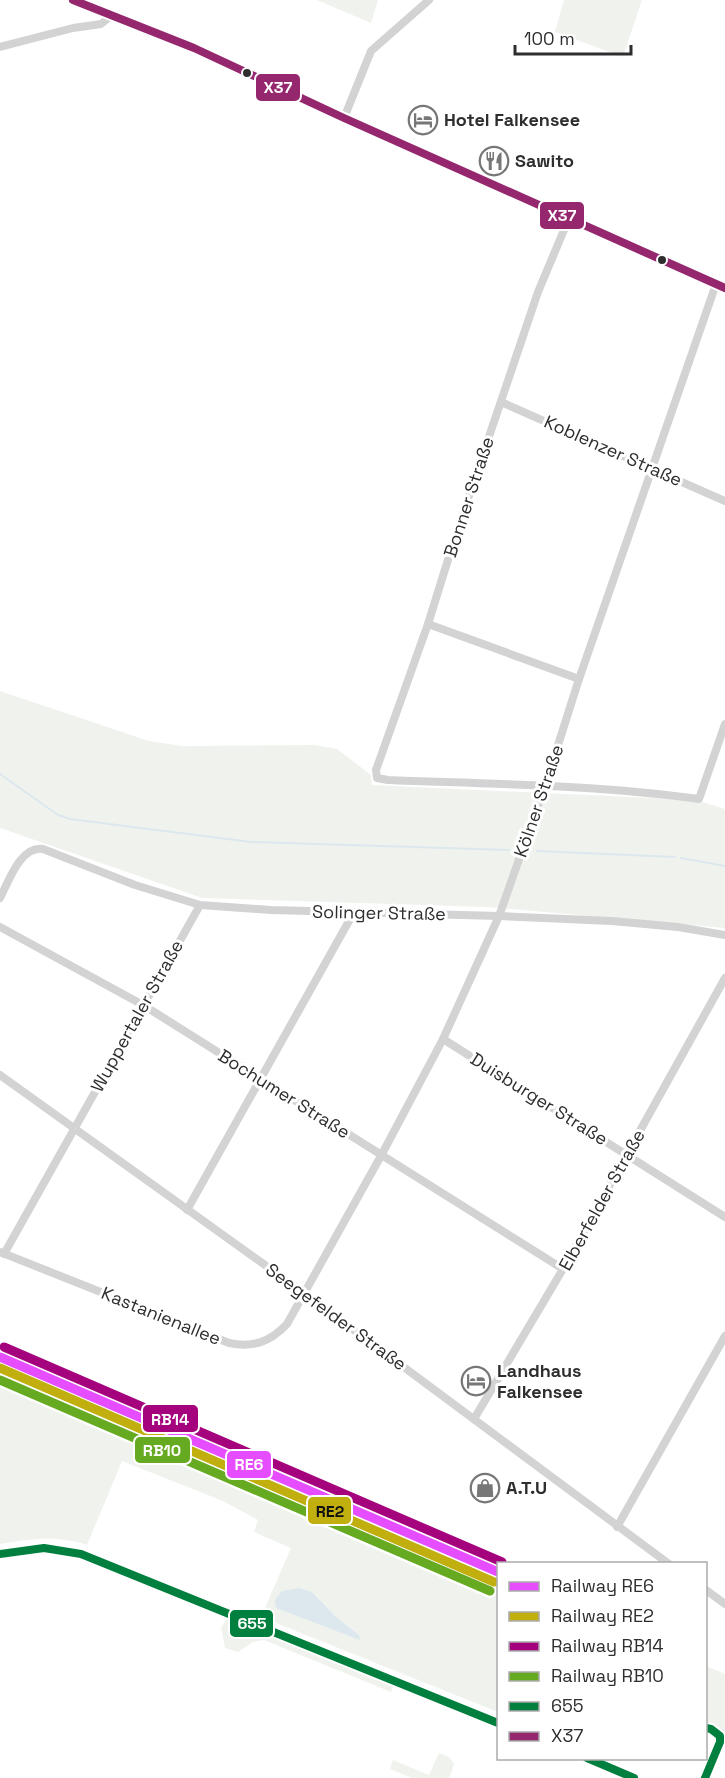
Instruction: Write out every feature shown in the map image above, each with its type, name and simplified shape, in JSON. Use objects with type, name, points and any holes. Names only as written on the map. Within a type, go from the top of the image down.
[{"type":"main road","points":[[73,0],[194,48],[344,118],[720,286]]},
{"type":"street","points":[[344,118],[371,51],[429,0]]},
{"type":"street","points":[[0,47],[73,28],[101,24],[111,16]]},
{"type":"street","name":"Bonner Straße","points":[[545,786],[388,780],[377,778],[376,770],[428,624],[538,292],[569,218]]},
{"type":"street","name":"Kölner Straße","points":[[304,1293],[443,1039],[499,916],[652,469],[720,286]]},
{"type":"street","name":"Koblenzer Straße","points":[[501,402],[725,501]]},
{"type":"street","points":[[428,624],[579,679]]},
{"type":"street","points":[[545,786],[652,792],[699,799],[725,724]]},
{"type":"street","name":"Solinger Straße","points":[[0,898],[21,860],[27,852],[36,848],[135,885],[200,905],[612,921],[678,927],[725,935]]},
{"type":"street","name":"Wuppertaler Straße","points":[[2,1253],[200,905]]},
{"type":"street","points":[[187,1210],[354,912]]},
{"type":"street","name":"Bochumer Straße","points":[[0,927],[143,1005],[563,1269]]},
{"type":"street","name":"Elberfelder Straße","points":[[474,1419],[563,1269],[725,978]]},
{"type":"street","name":"Duisburger Straße","points":[[443,1039],[725,1217]]},
{"type":"street","name":"Seegefelder Straße","points":[[0,1075],[304,1293],[617,1527],[668,1562]]},
{"type":"street","name":"Kastanienallee","points":[[2,1253],[212,1337],[240,1346],[267,1341],[278,1333],[287,1324],[304,1293]]},
{"type":"street","points":[[617,1527],[725,1336]]},
{"type":"street","points":[[0,1554],[44,1548],[81,1554],[497,1723]]},
{"type":"street","points":[[707,1591],[725,1604]]},
{"type":"street","points":[[591,1760],[634,1778]]},
{"type":"shaded area","points":[[317,0],[378,0],[371,23]]},
{"type":"shaded area","points":[[564,0],[642,0],[623,57],[555,32]]},
{"type":"shaded area","points":[[0,691],[149,741],[182,746],[315,745],[337,749],[371,775],[372,785],[696,800],[725,809],[725,928],[487,907],[202,898],[0,828]]},
{"type":"shaded area","points":[[0,1366],[133,1421],[497,1583],[497,1712],[261,1617],[291,1548],[254,1532],[258,1520],[223,1501],[122,1461],[87,1545],[64,1540],[33,1539],[0,1544]],"holes":[[[282,1591],[312,1592],[335,1616],[359,1635]]]},
{"type":"shaded area","points":[[299,1588],[312,1592],[335,1616],[359,1635],[360,1640],[276,1608],[275,1600],[282,1591]]},
{"type":"shaded area","points":[[233,1619],[394,1685],[391,1692],[264,1640],[253,1642],[238,1652],[225,1648],[221,1628],[226,1620]]},
{"type":"shaded area","points":[[707,1666],[725,1674],[725,1739],[722,1732],[713,1725],[707,1725]]},
{"type":"shaded area","points":[[439,1753],[449,1757],[454,1764],[449,1778],[412,1778],[390,1769],[393,1760],[429,1775]]},
{"type":"waterway","points":[[0,774],[58,815],[70,819],[251,842],[509,850]]},
{"type":"waterway","points":[[537,851],[675,857]]},
{"type":"waterway","points":[[681,858],[725,866]]},
{"type":"rail line","name":"RB14","points":[[4,1347],[502,1562]]},
{"type":"rail line","name":"RE6","points":[[0,1357],[497,1572]]},
{"type":"rail line","name":"RE2","points":[[0,1368],[494,1582]]},
{"type":"rail line","name":"RB10","points":[[0,1380],[490,1591]]},
{"type":"transit line","name":"X37","points":[[73,0],[194,48],[344,118],[725,288]]},
{"type":"transit line","name":"655","points":[[0,1554],[44,1548],[81,1554],[497,1723]]},
{"type":"transit line","name":"655","points":[[705,1778],[720,1742],[720,1736],[707,1728]]},
{"type":"transit line","name":"655","points":[[592,1760],[634,1778]]},
{"type":"place","name":"Hotel Falkensee","points":[[423,120]]},
{"type":"place","name":"Sawito","points":[[494,161]]},
{"type":"place","name":"Landhaus Falkensee","points":[[476,1381]]},
{"type":"place","name":"A.T.U","points":[[485,1488]]}]
